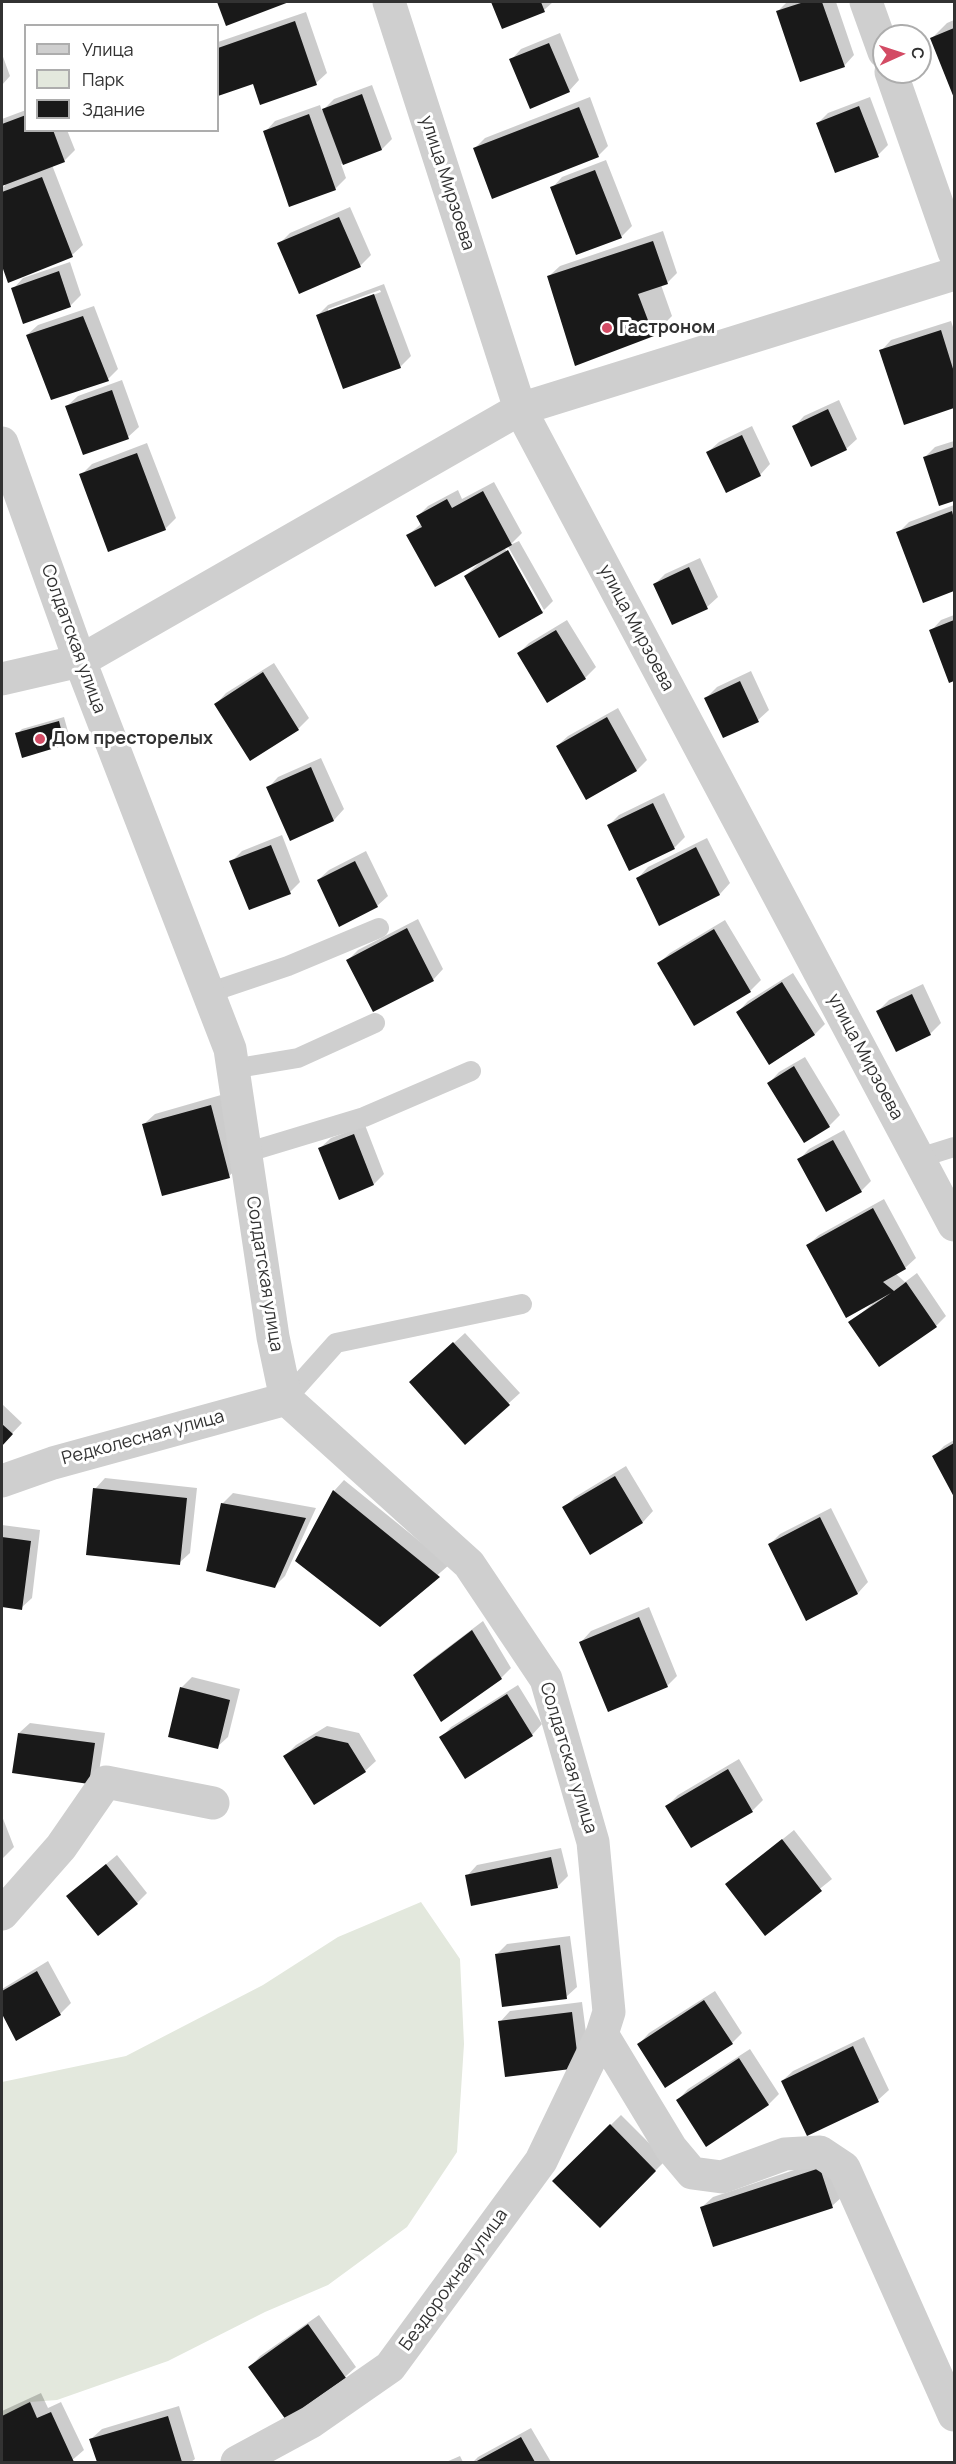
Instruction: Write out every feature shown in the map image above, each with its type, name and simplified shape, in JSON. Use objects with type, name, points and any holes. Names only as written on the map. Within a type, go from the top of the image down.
[{"type":"street","name":"улица Мирзоева","points":[[389,2],[520,410],[954,1225]]},
{"type":"street","points":[[866,2],[874,24]]},
{"type":"street","points":[[895,84],[954,252]]},
{"type":"street","points":[[2,679],[80,661],[520,410],[954,274]]},
{"type":"street","name":"Солдатская улица","points":[[2,443],[80,661],[230,1049],[273,1337],[286,1398],[469,1564],[546,1679],[593,1842],[609,2012],[602,2034]]},
{"type":"street","name":"Редколесная улица","points":[[2,1481],[53,1462],[286,1398]]},
{"type":"street","points":[[2,1914],[61,1846],[106,1782],[213,1803]]},
{"type":"street","points":[[602,2034],[671,2148],[692,2173],[722,2177],[785,2154],[820,2152],[844,2168],[954,2415]]},
{"type":"street","name":"Бездорожная улица","points":[[237,2463],[311,2422],[390,2367],[541,2161],[602,2034]]},
{"type":"lane","points":[[208,993],[288,966],[379,928]]},
{"type":"lane","points":[[232,1069],[298,1058],[375,1023]]},
{"type":"lane","points":[[245,1153],[364,1117],[471,1071]]},
{"type":"lane","points":[[919,1158],[954,1147]]},
{"type":"lane","points":[[286,1398],[336,1343],[522,1304]]},
{"type":"green space","points":[[421,1902],[460,1959],[464,2044],[457,2152],[407,2227],[328,2285],[265,2312],[168,2361],[57,2400],[30,2402],[2,2418],[2,2082],[126,2056],[263,1985],[338,1937]]},
{"type":"building","points":[[217,2],[289,2],[226,26]]},
{"type":"building","points":[[491,2],[541,2],[545,12],[502,29]]},
{"type":"building","points":[[804,2],[822,2],[845,67],[800,82],[776,11]]},
{"type":"building","points":[[295,21],[317,85],[260,105],[253,84],[219,96],[219,48]]},
{"type":"building","points":[[954,28],[954,98],[932,43],[932,37]]},
{"type":"building","points":[[549,43],[570,92],[530,109],[509,59]]},
{"type":"building","points":[[362,94],[382,150],[343,165],[322,109]]},
{"type":"building","points":[[859,106],[879,157],[835,173],[816,123]]},
{"type":"building","points":[[579,107],[599,157],[492,199],[473,148]]},
{"type":"building","points":[[309,114],[336,190],[289,207],[263,131]]},
{"type":"building","points":[[24,116],[24,132],[54,132],[65,162],[2,186],[2,124]]},
{"type":"building","points":[[595,170],[622,238],[576,255],[550,187]]},
{"type":"building","points":[[42,177],[73,257],[8,283],[2,266],[2,192]]},
{"type":"building","points":[[339,217],[361,267],[299,294],[277,243]]},
{"type":"building","points":[[653,241],[668,284],[638,294],[654,336],[575,366],[547,276]]},
{"type":"building","points":[[59,271],[71,307],[23,324],[11,288]]},
{"type":"building","points":[[374,294],[401,368],[343,389],[316,315]]},
{"type":"building","points":[[83,316],[109,381],[51,400],[26,335]]},
{"type":"building","points":[[941,330],[954,372],[954,408],[904,425],[879,350]]},
{"type":"building","points":[[112,390],[129,439],[83,455],[65,406]]},
{"type":"building","points":[[828,409],[847,450],[811,467],[792,426]]},
{"type":"building","points":[[742,435],[761,476],[726,493],[706,452]]},
{"type":"building","points":[[954,447],[954,501],[939,506],[923,457]]},
{"type":"building","points":[[137,453],[166,530],[108,552],[79,474]]},
{"type":"building","points":[[483,491],[512,545],[435,587],[406,535],[422,527],[416,516],[447,499],[452,508]]},
{"type":"building","points":[[952,511],[954,591],[923,603],[896,532]]},
{"type":"building","points":[[508,550],[543,613],[499,638],[464,576]]},
{"type":"building","points":[[689,567],[708,609],[672,625],[653,584]]},
{"type":"building","points":[[954,620],[954,681],[949,683],[929,630]]},
{"type":"building","points":[[556,630],[586,679],[547,703],[517,653]]},
{"type":"building","points":[[263,672],[299,730],[250,761],[214,704]]},
{"type":"building","points":[[740,681],[759,722],[723,738],[704,698]]},
{"type":"building","points":[[607,717],[637,771],[586,800],[556,746]]},
{"type":"building","name":"Дом престорелых","points":[[59,721],[65,745],[22,758],[15,733]]},
{"type":"building","points":[[311,767],[334,821],[290,841],[266,787]]},
{"type":"building","points":[[653,803],[675,849],[629,871],[607,825]]},
{"type":"building","points":[[271,845],[291,894],[249,910],[229,861]]},
{"type":"building","points":[[696,847],[720,895],[659,926],[636,878]]},
{"type":"building","points":[[355,861],[378,907],[339,927],[317,880]]},
{"type":"building","points":[[407,928],[434,981],[373,1012],[346,960]]},
{"type":"building","points":[[714,929],[751,992],[694,1026],[657,963]]},
{"type":"building","points":[[782,982],[815,1035],[769,1065],[736,1012]]},
{"type":"building","points":[[912,994],[931,1035],[896,1052],[876,1011]]},
{"type":"building","points":[[794,1066],[830,1127],[804,1143],[767,1083]]},
{"type":"building","points":[[211,1105],[230,1178],[162,1196],[142,1124]]},
{"type":"building","points":[[354,1134],[374,1185],[339,1200],[318,1148]]},
{"type":"building","points":[[833,1140],[862,1192],[826,1212],[797,1159]]},
{"type":"building","points":[[873,1208],[906,1269],[883,1282],[894,1291],[906,1282],[937,1327],[879,1367],[848,1322],[891,1293],[846,1318],[806,1245]]},
{"type":"building","points":[[453,1342],[510,1405],[465,1445],[409,1382]]},
{"type":"building","points":[[2,1424],[13,1434],[2,1446]]},
{"type":"building","points":[[954,1443],[954,1497],[932,1456]]},
{"type":"building","points":[[615,1476],[643,1523],[590,1555],[562,1507]]},
{"type":"building","points":[[93,1488],[187,1498],[180,1565],[86,1555]]},
{"type":"building","points":[[333,1490],[440,1577],[380,1627],[295,1561]]},
{"type":"building","points":[[221,1503],[306,1518],[275,1588],[206,1571]]},
{"type":"building","points":[[820,1517],[858,1594],[806,1621],[768,1544]]},
{"type":"building","points":[[2,1537],[31,1541],[22,1610],[2,1607]]},
{"type":"building","points":[[639,1617],[668,1687],[608,1712],[579,1642]]},
{"type":"building","points":[[472,1630],[502,1679],[441,1722],[413,1675]]},
{"type":"building","points":[[180,1687],[230,1700],[218,1749],[168,1737]]},
{"type":"building","points":[[507,1694],[533,1736],[465,1779],[439,1737]]},
{"type":"building","points":[[18,1733],[95,1743],[89,1784],[12,1773]]},
{"type":"building","points":[[316,1736],[348,1743],[366,1772],[314,1805],[283,1756]]},
{"type":"building","points":[[728,1769],[753,1812],[691,1848],[665,1806]]},
{"type":"building","points":[[782,1839],[822,1891],[765,1936],[725,1884]]},
{"type":"building","points":[[551,1857],[558,1888],[471,1906],[465,1875]]},
{"type":"building","points":[[106,1864],[138,1904],[98,1936],[66,1896]]},
{"type":"building","points":[[560,1945],[567,1999],[502,2007],[495,1954]]},
{"type":"building","points":[[37,1971],[61,2015],[16,2041],[2,2014],[2,1991]]},
{"type":"building","points":[[704,2000],[733,2044],[665,2088],[637,2044]]},
{"type":"building","points":[[572,2012],[579,2068],[505,2077],[498,2021]]},
{"type":"building","points":[[853,2046],[879,2102],[807,2136],[781,2081]]},
{"type":"building","points":[[739,2058],[769,2105],[706,2147],[676,2100]]},
{"type":"building","points":[[610,2124],[656,2171],[600,2228],[552,2181]]},
{"type":"building","points":[[820,2168],[833,2208],[713,2247],[700,2207]]},
{"type":"building","points":[[308,2324],[346,2378],[286,2420],[248,2367]]},
{"type":"building","points":[[30,2402],[37,2418],[51,2412],[74,2462],[2,2462],[2,2416]]},
{"type":"building","points":[[168,2416],[182,2462],[97,2462],[89,2439]]},
{"type":"building","points":[[521,2437],[535,2462],[475,2462]]},
{"type":"place","name":"Гастроном","points":[[607,328]]},
{"type":"place","name":"Дом престорелых","points":[[40,739]]}]
